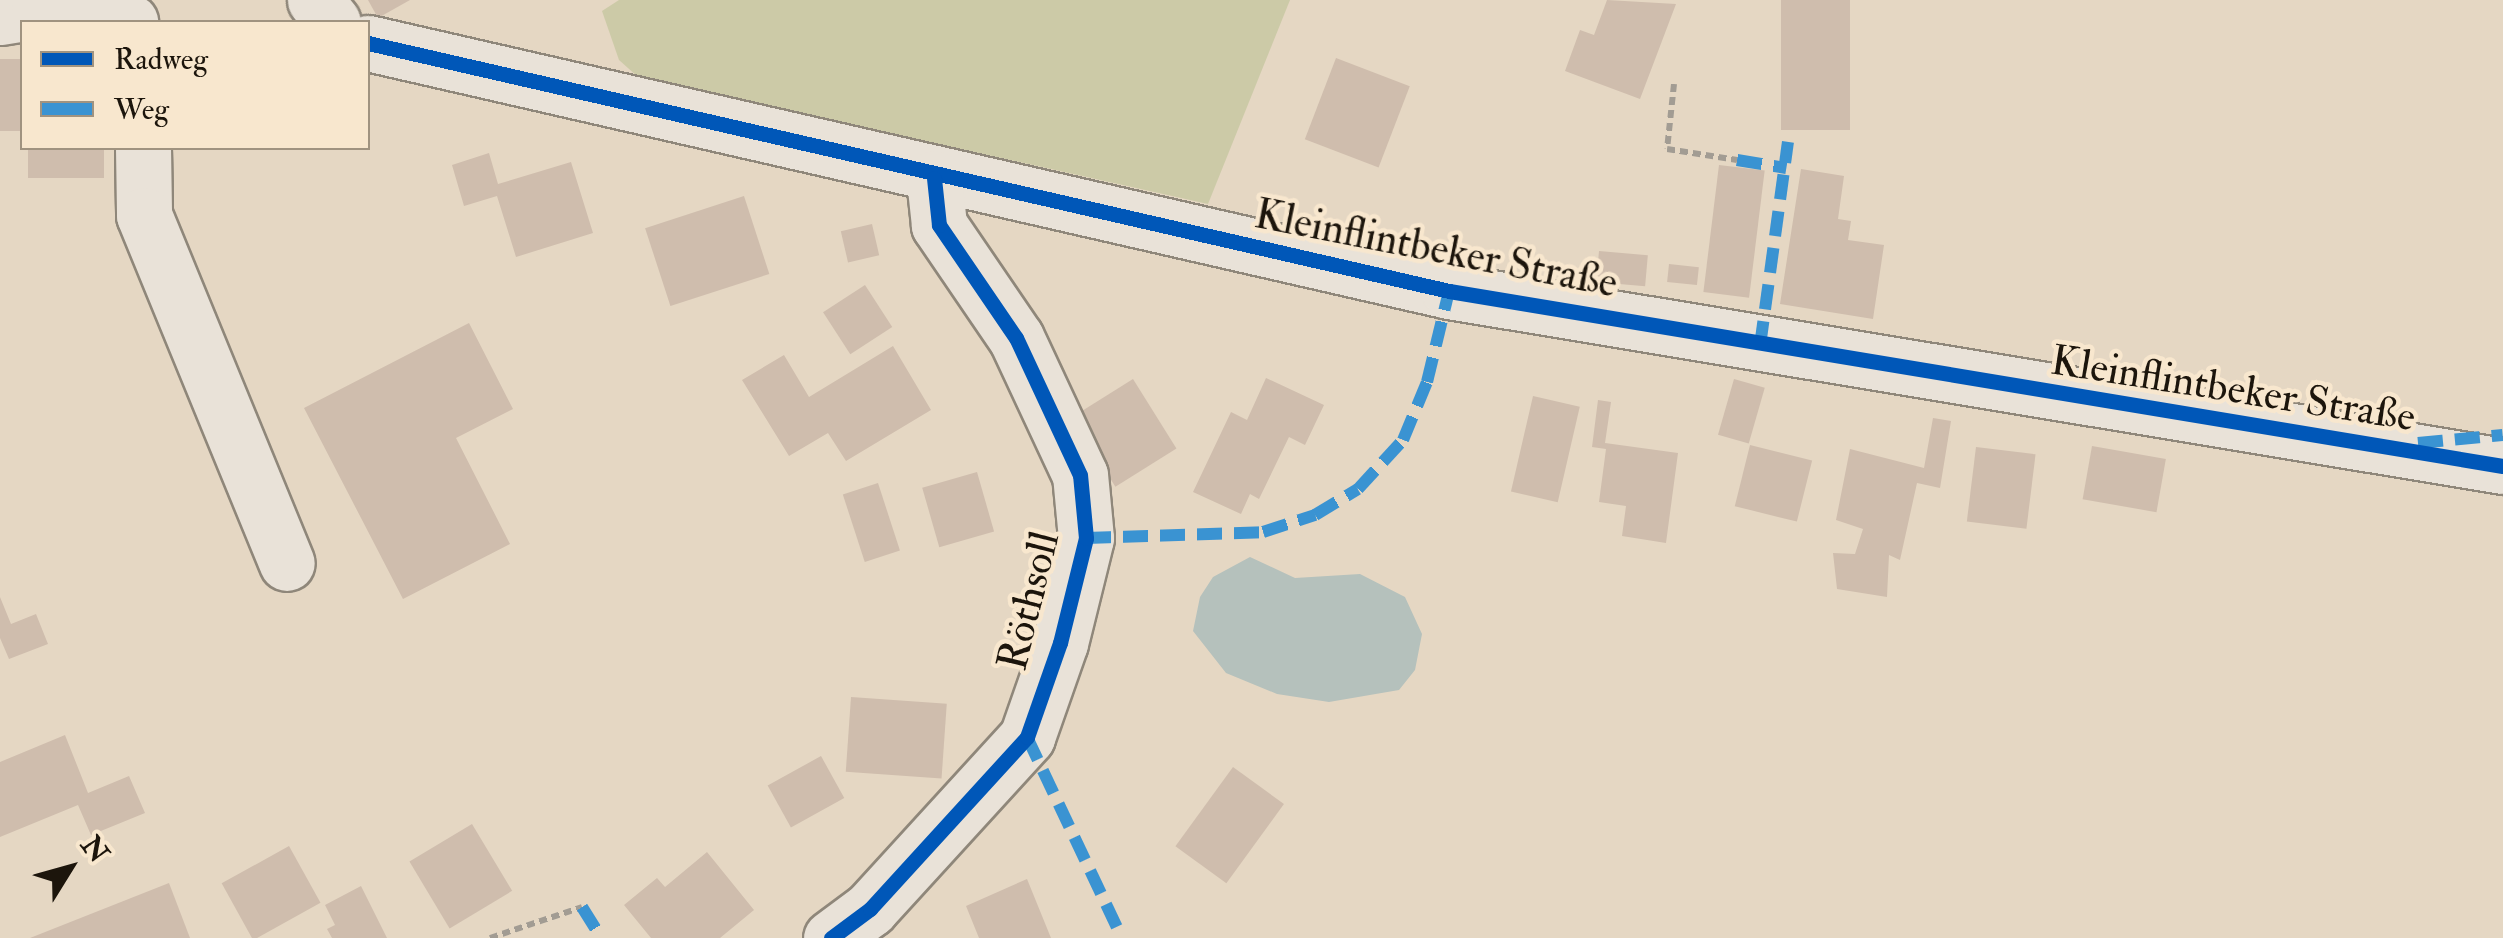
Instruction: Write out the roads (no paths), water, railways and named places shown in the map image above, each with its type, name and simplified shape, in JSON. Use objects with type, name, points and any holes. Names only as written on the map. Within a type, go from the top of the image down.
[{"type":"street","points":[[315,0],[331,20]]},
{"type":"street","points":[[28,9],[114,20]]},
{"type":"street","name":"Kleinflintbeker Straße","points":[[370,42],[934,178],[1449,291],[2503,466]]},
{"type":"street","points":[[143,150],[144,215],[287,563]]},
{"type":"street","name":"Röthsoll","points":[[831,938],[870,909],[1027,737],[1060,643],[1086,538],[1080,476],[1016,338],[940,225],[934,178]]}]
